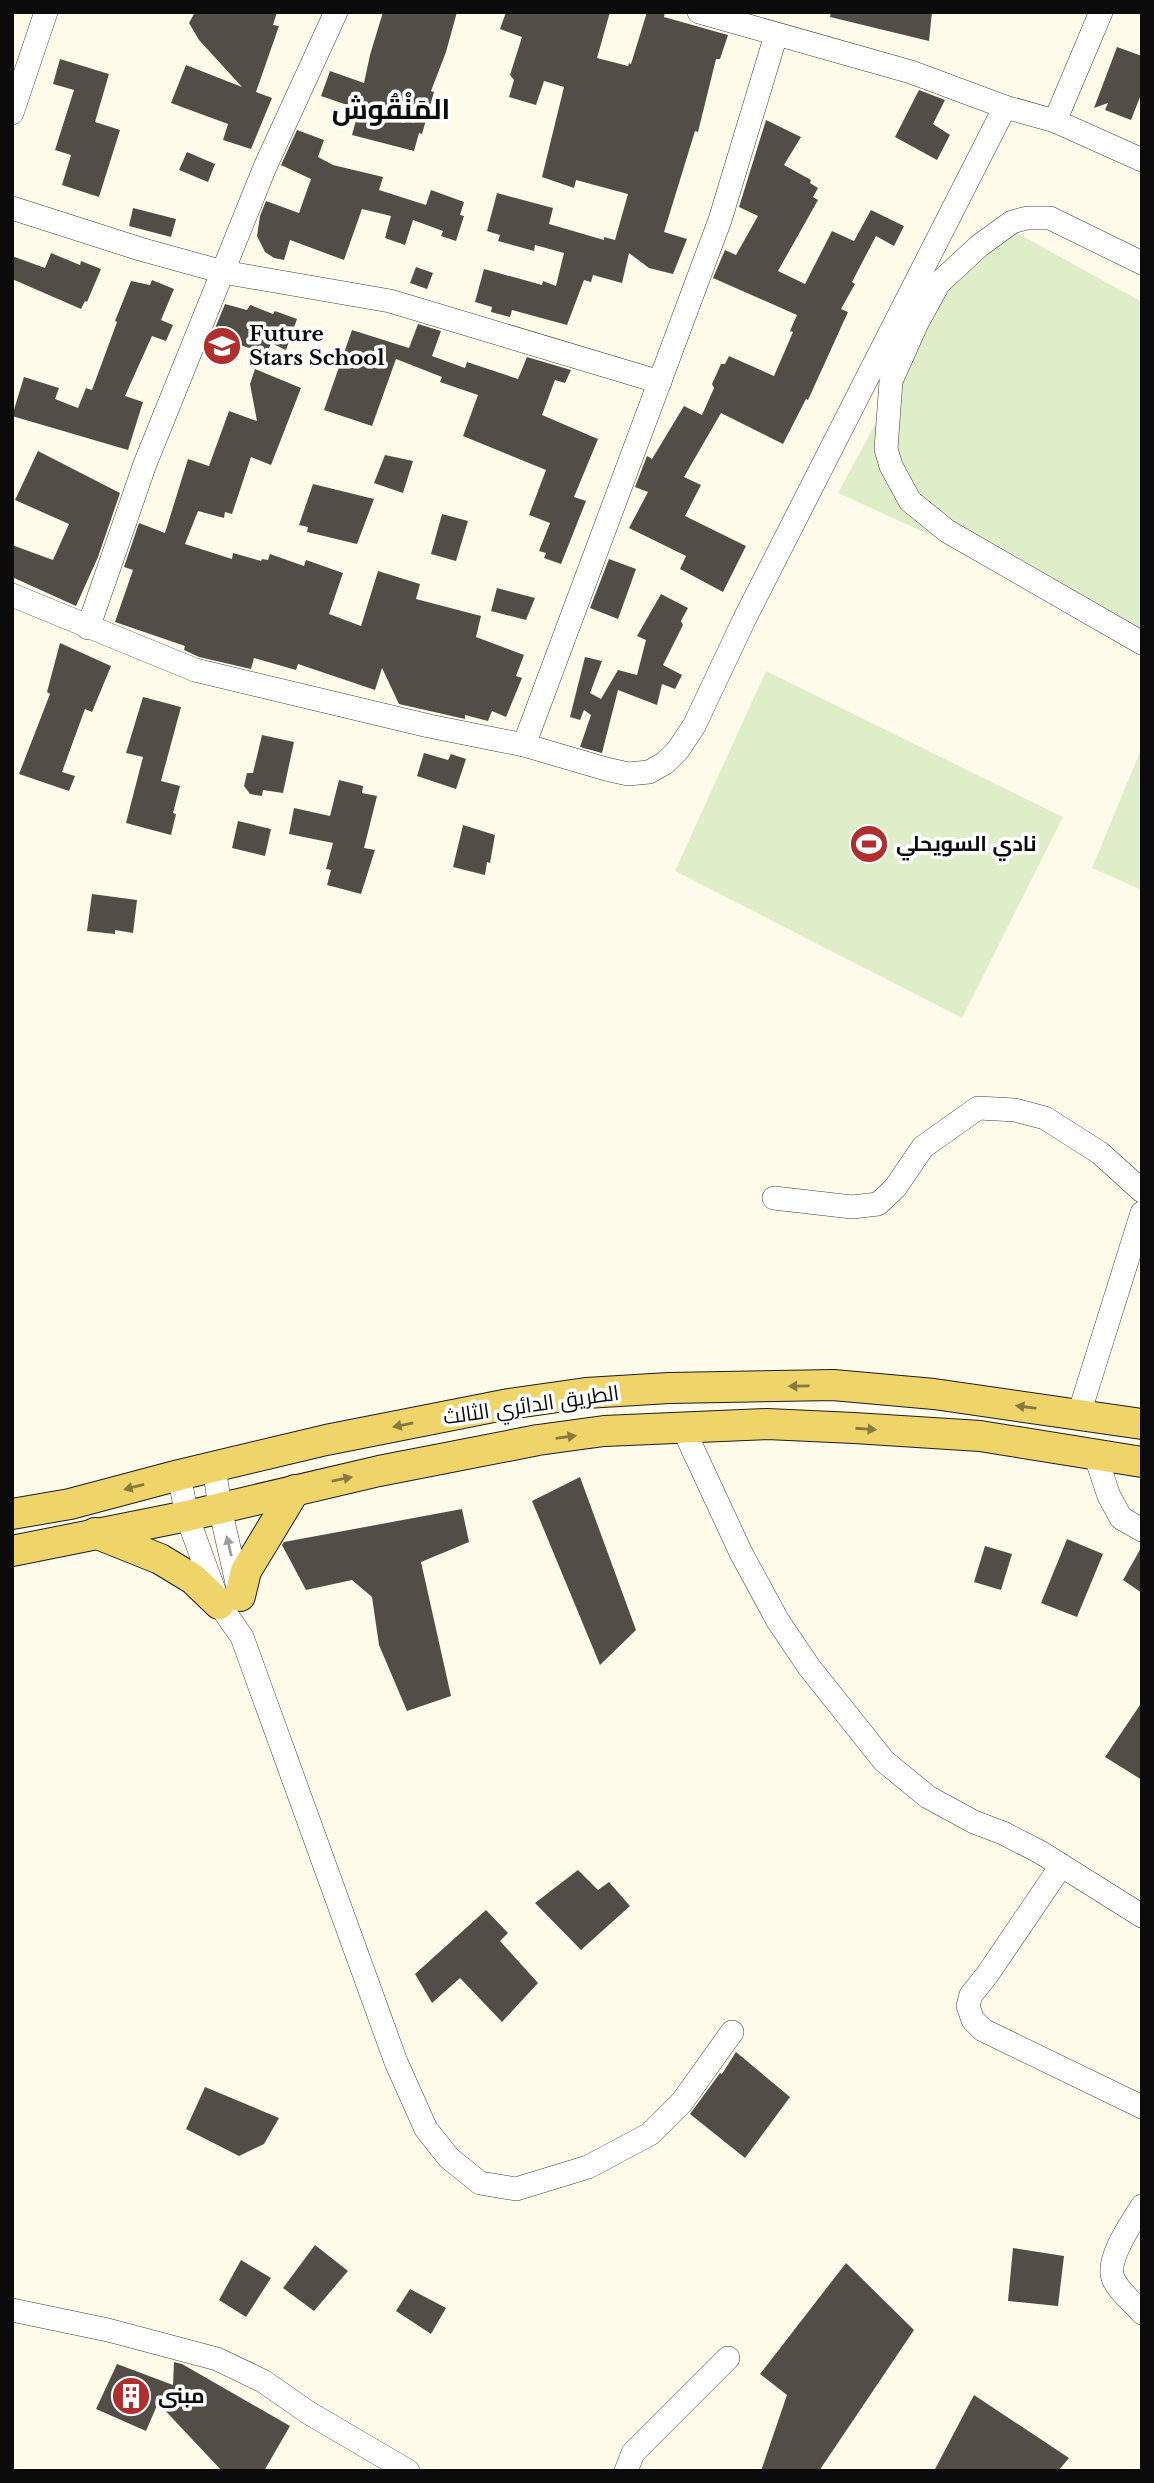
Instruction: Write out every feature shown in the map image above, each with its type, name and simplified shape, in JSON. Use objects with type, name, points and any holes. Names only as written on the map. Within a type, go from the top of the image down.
[{"type":"main road","name":"الطريق الدائري الثالث","points":[[12,1514],[70,1504],[339,1437],[509,1404],[586,1393],[670,1388],[832,1385],[934,1394],[1142,1423]]},
{"type":"main road","name":"الطريق الدائري الثالث","points":[[12,1551],[538,1440],[604,1432],[767,1424],[981,1436],[1142,1462]]},
{"type":"main road","points":[[95,1533],[159,1559],[230,1600],[295,1490]]},
{"type":"street","points":[[12,113],[46,12]]},
{"type":"street","points":[[88,628],[145,464],[265,166],[335,12]]},
{"type":"street","points":[[699,12],[750,20],[776,35],[911,72],[1005,107],[1055,121],[1142,160]]},
{"type":"street","points":[[1055,121],[1101,12]]},
{"type":"street","points":[[524,745],[720,220],[776,35]]},
{"type":"street","points":[[12,595],[195,670],[429,726],[524,745],[628,774],[649,772],[665,763],[678,750],[708,698],[745,618],[1005,107]]},
{"type":"street","points":[[12,208],[223,272],[390,301],[660,382]]},
{"type":"street","points":[[1142,263],[1050,218],[1027,218],[1012,222],[979,246],[939,284],[917,323],[891,381],[886,449],[891,466],[910,501],[947,531],[1142,643]]},
{"type":"street","points":[[775,1198],[852,1207],[878,1204],[895,1188],[923,1147],[978,1108],[1015,1110],[1045,1118],[1100,1153],[1142,1191]]},
{"type":"street","points":[[1079,1414],[1142,1213]]},
{"type":"street","points":[[683,1428],[741,1553],[778,1621],[808,1667],[884,1761],[928,1797],[974,1822],[1040,1852],[1142,1916]]},
{"type":"street","points":[[1095,1454],[1109,1496],[1121,1518],[1142,1530]]},
{"type":"street","points":[[214,1466],[230,1600]]},
{"type":"street","points":[[179,1475],[187,1516],[230,1600],[410,2097],[426,2129],[449,2158],[480,2183],[516,2189],[588,2167],[650,2134],[682,2102],[732,2032]]},
{"type":"street","points":[[1061,1866],[971,1995],[968,2006],[973,2020],[983,2030],[1142,2107]]},
{"type":"street","points":[[1142,2206],[1118,2249],[1112,2272],[1119,2287],[1142,2313]]},
{"type":"street","points":[[12,2310],[108,2330],[217,2359],[263,2381],[320,2419],[408,2471]]},
{"type":"street","points":[[626,2471],[633,2453],[728,2358]]},
{"type":"green space","points":[[1015,232],[1142,302],[1142,632],[838,493],[976,238]]},
{"type":"green space","name":"نادي السويحلي","points":[[766,671],[1063,817],[962,1018],[675,871]]},
{"type":"green space","points":[[1142,747],[1142,890],[1092,868]]},
{"type":"building","points":[[195,12],[277,12],[273,25],[279,26],[256,92],[272,98],[251,149],[223,140],[228,124],[171,103],[186,65],[242,87],[199,40],[189,23]]},
{"type":"building","points":[[383,12],[457,12],[431,91],[434,92],[422,134],[419,133],[414,151],[352,135],[359,109],[321,96],[330,71],[364,83]]},
{"type":"building","points":[[506,12],[610,12],[597,58],[628,66],[631,64],[647,12],[665,12],[664,17],[728,35],[720,59],[716,59],[698,132],[695,131],[664,232],[687,239],[673,274],[649,268],[629,253],[622,283],[593,275],[591,282],[584,280],[567,325],[512,310],[510,317],[491,312],[492,307],[475,302],[484,269],[542,285],[543,281],[556,286],[564,253],[535,245],[534,251],[498,241],[500,235],[487,231],[497,193],[553,208],[549,224],[604,240],[604,237],[615,240],[628,194],[576,180],[574,188],[542,177],[564,87],[544,81],[536,105],[509,97],[514,80],[510,75],[522,37],[500,29]]},
{"type":"building","points":[[831,12],[932,12],[929,41],[830,17]]},
{"type":"building","points":[[1117,47],[1142,56],[1142,92],[1131,120],[1105,110],[1108,103],[1094,108]]},
{"type":"building","points":[[60,59],[109,74],[95,122],[120,130],[99,197],[62,185],[71,155],[55,150],[74,90],[53,84]]},
{"type":"building","points":[[919,90],[945,100],[933,124],[950,135],[937,160],[895,137]]},
{"type":"building","points":[[766,120],[801,137],[784,165],[811,180],[810,183],[818,188],[813,197],[818,200],[778,271],[805,284],[832,231],[854,241],[871,210],[904,226],[894,246],[876,236],[841,309],[848,312],[808,400],[806,399],[783,444],[721,413],[684,477],[701,485],[685,516],[746,546],[723,592],[680,569],[686,556],[629,528],[648,492],[635,487],[647,456],[652,459],[684,406],[702,415],[721,364],[725,364],[729,356],[774,376],[793,332],[790,331],[797,315],[713,278],[725,250],[736,255],[758,216],[739,207]]},
{"type":"building","points":[[297,130],[324,140],[318,157],[333,165],[383,177],[379,190],[426,205],[431,190],[464,202],[460,215],[464,216],[456,241],[441,236],[443,231],[413,220],[405,245],[385,238],[391,216],[362,209],[344,260],[290,240],[284,260],[265,252],[257,236],[266,201],[299,213],[311,179],[281,165]]},
{"type":"building","points":[[187,152],[215,164],[208,182],[179,170]]},
{"type":"building","points":[[133,208],[176,219],[171,237],[129,226]]},
{"type":"building","points":[[51,253],[80,265],[81,261],[101,269],[87,302],[85,301],[81,309],[12,279],[12,256],[45,268]]},
{"type":"building","points":[[416,267],[433,273],[427,289],[410,283]]},
{"type":"building","points":[[152,280],[174,289],[161,320],[173,325],[166,341],[152,336],[125,396],[143,402],[128,450],[12,416],[24,377],[59,388],[55,399],[78,408],[86,388],[92,390],[131,281],[150,285]]},
{"type":"building","points":[[225,304],[247,310],[250,305],[297,319],[286,350],[271,343],[267,354],[231,342],[226,356],[206,350]]},
{"type":"building","points":[[418,324],[441,331],[432,356],[465,368],[467,362],[518,379],[527,357],[571,370],[565,383],[555,380],[542,415],[598,439],[574,497],[586,501],[561,564],[544,558],[546,553],[539,551],[550,523],[529,515],[546,470],[463,436],[478,395],[440,382],[442,377],[396,359],[372,426],[324,410],[352,330],[409,348]]},
{"type":"building","points":[[255,369],[301,388],[271,465],[251,457],[232,514],[225,512],[224,518],[198,511],[185,544],[232,559],[233,553],[261,561],[268,560],[270,554],[304,566],[306,560],[343,573],[329,614],[361,626],[378,571],[420,584],[416,599],[481,616],[476,637],[524,655],[516,676],[522,678],[506,717],[492,711],[488,721],[465,715],[465,719],[399,704],[382,668],[375,690],[298,664],[296,670],[254,658],[251,669],[199,657],[184,650],[185,646],[115,622],[133,570],[124,567],[139,523],[165,533],[188,459],[209,466],[229,411],[257,421],[250,384]]},
{"type":"building","points":[[38,451],[120,493],[98,557],[76,606],[12,577],[12,545],[53,560],[69,524],[15,500]]},
{"type":"building","points":[[385,455],[413,461],[403,493],[374,483]]},
{"type":"building","points":[[313,484],[374,499],[357,544],[307,532],[308,527],[299,525]]},
{"type":"building","points":[[442,514],[468,521],[456,561],[431,554]]},
{"type":"building","points":[[609,559],[636,569],[618,619],[590,608]]},
{"type":"building","points":[[497,588],[535,598],[526,620],[491,611]]},
{"type":"building","points":[[661,594],[688,608],[681,621],[683,625],[663,665],[682,675],[675,689],[662,684],[657,705],[618,690],[602,753],[580,747],[591,715],[584,710],[580,720],[570,717],[585,657],[602,661],[590,693],[601,699],[618,670],[637,675],[646,640],[637,636]]},
{"type":"building","points":[[60,643],[111,666],[92,712],[85,709],[62,772],[75,776],[69,791],[19,774],[50,694],[47,692]]},
{"type":"building","points":[[143,697],[181,707],[161,781],[180,786],[171,835],[126,823],[143,757],[126,753]]},
{"type":"building","points":[[262,735],[294,742],[283,793],[263,790],[262,796],[250,794],[244,786],[247,773],[253,773]]},
{"type":"building","points":[[424,753],[448,760],[451,754],[466,759],[456,789],[417,776]]},
{"type":"building","points":[[339,780],[363,786],[362,793],[377,796],[364,848],[375,850],[361,894],[327,885],[331,870],[326,869],[333,843],[289,834],[294,808],[330,816]]},
{"type":"building","points":[[238,821],[271,829],[265,856],[232,848]]},
{"type":"building","points":[[463,825],[495,835],[485,875],[453,867]]},
{"type":"building","points":[[92,894],[137,900],[133,933],[115,930],[115,934],[87,931]]},
{"type":"building","points":[[580,1477],[636,1630],[600,1665],[532,1501]]},
{"type":"building","points":[[462,1509],[469,1542],[421,1562],[451,1696],[407,1711],[379,1645],[372,1597],[352,1580],[306,1590],[282,1545],[284,1542]]},
{"type":"building","points":[[1067,1539],[1103,1554],[1077,1617],[1041,1603]]},
{"type":"building","points":[[985,1546],[1012,1554],[1001,1590],[974,1582]]},
{"type":"building","points":[[1142,1546],[1142,1593],[1123,1580]]},
{"type":"building","points":[[1142,1702],[1142,1780],[1105,1757]]},
{"type":"building","points":[[578,1870],[598,1890],[609,1882],[630,1906],[581,1950],[535,1903]]},
{"type":"building","points":[[486,1910],[508,1933],[500,1941],[538,1983],[502,2022],[460,1978],[432,2003],[415,1974]]},
{"type":"building","points":[[736,2052],[790,2097],[745,2158],[690,2114]]},
{"type":"building","points":[[205,2087],[279,2118],[264,2144],[239,2156],[186,2129]]},
{"type":"building","points":[[315,2245],[348,2271],[314,2311],[283,2288]]},
{"type":"building","points":[[1013,2248],[1064,2256],[1058,2306],[1008,2301]]},
{"type":"building","points":[[241,2260],[271,2278],[246,2317],[219,2300]]},
{"type":"building","points":[[846,2263],[914,2330],[819,2471],[761,2471],[787,2395],[760,2374]]},
{"type":"building","points":[[410,2289],[446,2308],[431,2334],[396,2311]]},
{"type":"building","points":[[174,2362],[182,2364],[290,2426],[264,2471],[222,2471],[158,2403],[146,2431],[96,2409],[117,2364],[173,2385]]},
{"type":"building","points":[[974,2395],[1069,2458],[1058,2471],[934,2471]]},
{"type":"place","name":"Future Stars School","points":[[222,346]]},
{"type":"place","name":"نادي السويحلي","points":[[869,844]]},
{"type":"place","name":"مبنى","points":[[131,2396]]},
{"type":"district","name":"المَنْقُوش","points":[[391,109]]}]
